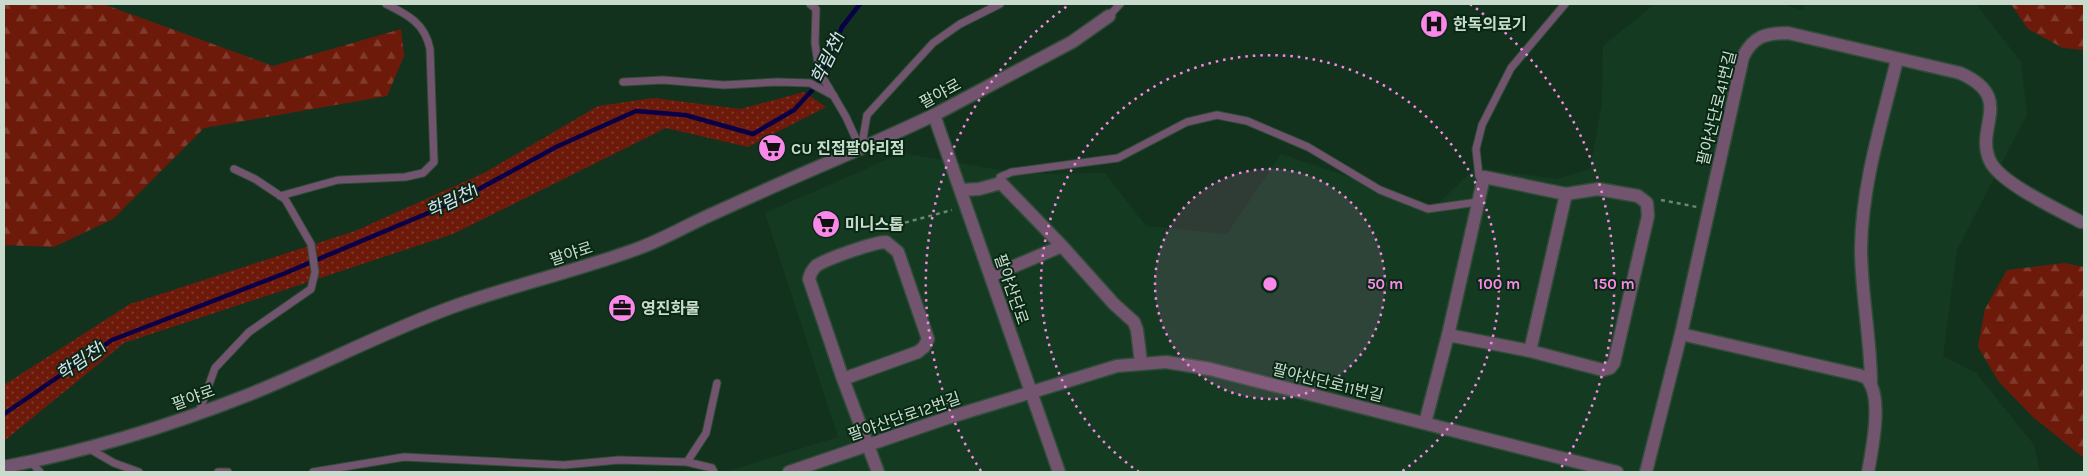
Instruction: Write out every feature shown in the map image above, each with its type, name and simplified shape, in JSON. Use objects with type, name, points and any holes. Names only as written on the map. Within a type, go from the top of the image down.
[{"type":"street","name":"팔야로","points":[[4,467],[88,448],[151,430],[248,394],[455,306],[643,246],[934,116],[1072,42],[1109,16]]},
{"type":"street","name":"팔야산단로41번길","points":[[1646,472],[1681,334],[1743,57],[1756,40],[1770,34],[1788,34],[1960,73],[1975,80],[1982,87],[1989,100],[1991,115],[1986,139],[1987,151],[1990,161],[1996,170],[2012,183],[2081,222]]},
{"type":"street","points":[[1871,385],[1863,276],[1864,204],[1871,164],[1897,60]]},
{"type":"street","name":"팔야산단로","points":[[934,116],[1059,472]]},
{"type":"street","points":[[1425,423],[1448,335],[1484,177],[1566,194],[1598,189],[1638,196],[1647,203],[1648,216],[1614,363],[1610,368],[1603,370],[1448,335]]},
{"type":"street","points":[[960,190],[1001,183],[1062,246],[1114,304],[1134,322],[1137,330],[1141,363]]},
{"type":"street","points":[[1530,352],[1566,194]]},
{"type":"street","points":[[843,380],[918,352],[928,340],[898,252],[886,242],[869,245],[818,264],[810,275],[811,286],[843,380],[878,472]]},
{"type":"street","points":[[991,276],[1062,246]]},
{"type":"street","points":[[1681,334],[1867,378],[1875,393],[1874,426],[1868,472]]},
{"type":"street","name":"팔야산단로11번길","points":[[1030,392],[1108,368],[1141,363],[1166,362],[1210,369],[1617,472]]},
{"type":"street","name":"팔야산단로12번길","points":[[789,472],[1030,392]]},
{"type":"lane","points":[[280,196],[338,180],[405,177],[423,173],[434,162],[430,49],[427,35],[405,13],[386,4]]},
{"type":"lane","points":[[810,4],[816,9],[815,43],[819,71],[846,117],[861,150]]},
{"type":"lane","points":[[861,150],[867,115],[934,43],[960,24],[1000,4]]},
{"type":"lane","name":"팔야로","points":[[1109,16],[1120,4]]},
{"type":"lane","points":[[1484,177],[1479,176],[1476,149],[1482,125],[1511,68],[1565,4]]},
{"type":"lane","points":[[622,82],[663,80],[724,85],[777,82],[810,83],[834,96]]},
{"type":"lane","points":[[1001,183],[1000,177],[1012,172],[1118,158],[1187,122],[1217,115],[1247,121],[1308,147],[1380,190],[1428,209],[1478,202]]},
{"type":"lane","points":[[199,412],[215,368],[249,332],[311,289],[315,272],[311,244],[285,199],[256,179],[234,169]]},
{"type":"lane","points":[[687,462],[706,433],[717,383]]},
{"type":"lane","points":[[88,448],[114,463],[139,472]]},
{"type":"lane","points":[[313,472],[404,457],[564,465],[618,460],[687,462],[712,468],[714,472]]},
{"type":"lane","points":[[31,462],[40,472]]},
{"type":"lane","points":[[218,472],[228,472]]},
{"type":"path","points":[[1647,203],[1665,200],[1708,209]]},
{"type":"path","points":[[869,245],[900,224],[966,206]]},
{"type":"shaded area","points":[[1655,4],[1783,4],[1802,10],[1806,4],[1976,4],[2021,62],[2027,114],[1957,250],[1943,356],[1976,373],[2034,445],[2040,472],[725,472],[838,437],[765,213],[902,153],[1022,174],[1105,173],[1146,226],[1227,234],[1281,154],[1436,206],[1475,168],[1557,179],[1590,169],[1602,103],[1603,46]]},
{"type":"green space","points":[[4,4],[103,4],[273,66],[401,29],[404,56],[387,96],[204,128],[113,219],[54,247],[4,245]]},
{"type":"green space","points":[[2011,4],[2084,4],[2084,50],[2063,48],[2028,29]]},
{"type":"green space","points":[[804,92],[826,107],[748,147],[666,128],[453,234],[124,343],[4,441],[4,385],[130,304],[355,231],[484,173],[598,106],[654,98],[740,109]]},
{"type":"green space","points":[[2064,263],[2084,267],[2084,458],[2033,417],[1999,382],[1978,347],[1985,309],[2007,270]]},
{"type":"waterway","name":"학림천1","points":[[4,414],[112,340],[283,274],[459,200],[556,147],[636,111],[685,115],[753,134],[794,110],[817,85],[842,27],[860,4]]},
{"type":"place","name":"한독의료기","points":[[1434,24]]},
{"type":"place","name":"CU 진접팔야리점","points":[[772,148]]},
{"type":"place","name":"미니스톱","points":[[826,224]]},
{"type":"place","name":"영진화물","points":[[622,308]]}]
